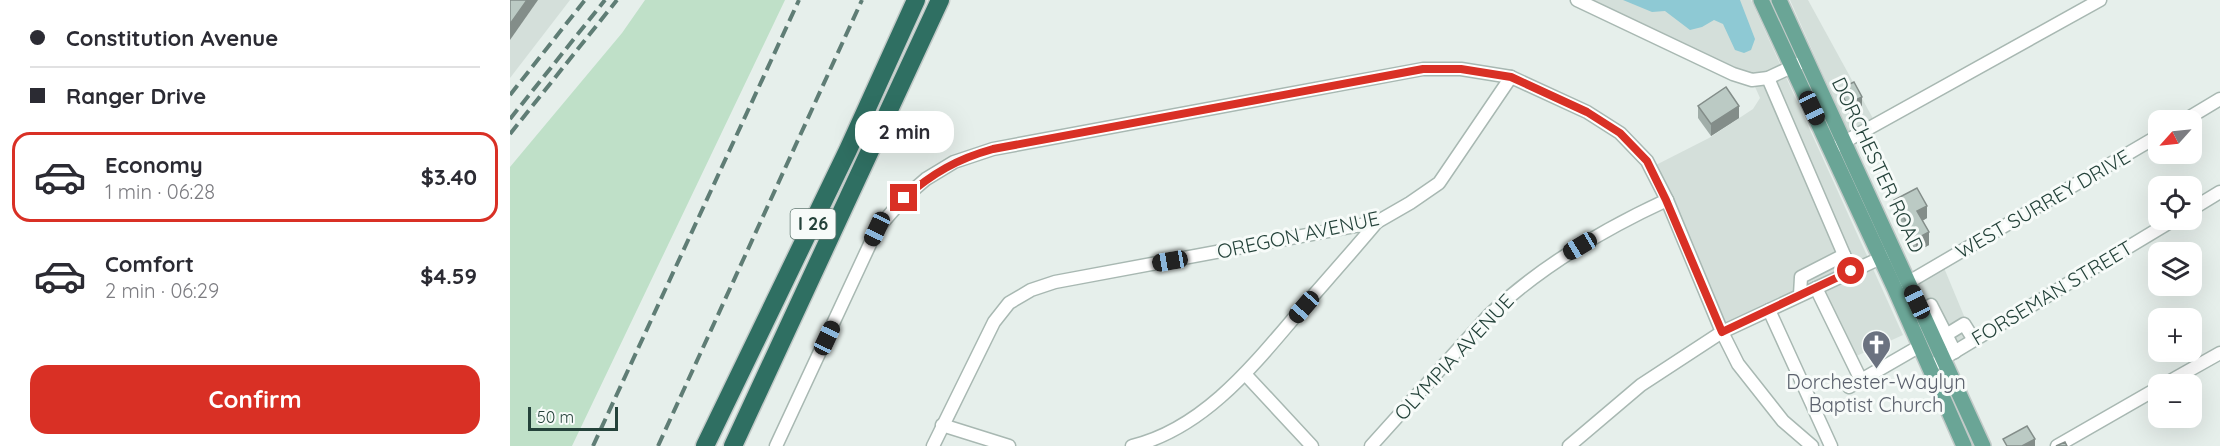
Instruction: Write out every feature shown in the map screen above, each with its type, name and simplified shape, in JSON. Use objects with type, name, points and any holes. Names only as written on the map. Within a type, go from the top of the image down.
[{"type":"highway","name":"I 26","points":[[705,446],[848,150],[915,0]]},
{"type":"highway","name":"I 26","points":[[733,446],[940,0]]},
{"type":"main road","name":"DORCHESTER ROAD","points":[[1761,0],[1792,67],[1838,146],[1894,252],[1920,346],[1964,446]]},
{"type":"main road","name":"DORCHESTER ROAD","points":[[1779,0],[1806,60],[1879,258],[1902,286],[1949,355],[1983,446]]},
{"type":"street","points":[[1577,0],[1733,74],[1752,80],[1768,78],[1806,60]]},
{"type":"street","points":[[1838,146],[2100,0]]},
{"type":"street","points":[[776,446],[877,229],[904,198],[926,179],[954,162],[970,155],[1005,146],[1423,69],[1461,69],[1511,77],[1587,112],[1620,133],[1647,161],[1738,364],[1783,422],[1812,446]]},
{"type":"street","name":"OREGON AVENUE","points":[[933,446],[994,322],[1009,303],[1031,290],[1055,282],[1377,222],[1439,183],[1511,77]]},
{"type":"street","points":[[1768,78],[1851,271]]},
{"type":"street","points":[[2202,110],[2220,99]]},
{"type":"street","name":"WEST SURREY DRIVE","points":[[1902,286],[2148,142]]},
{"type":"street","points":[[2202,203],[2220,192]]},
{"type":"street","name":"OLYMPIA AVENUE","points":[[1371,446],[1489,315],[1509,297],[1560,258],[1618,222],[1666,200]]},
{"type":"street","points":[[1132,446],[1171,431],[1206,408],[1245,374],[1377,222]]},
{"type":"street","name":"FORSEMAN STREET","points":[[1930,367],[2157,230]]},
{"type":"street","points":[[1569,446],[1641,385],[1722,332],[1894,252]]},
{"type":"street","points":[[1800,295],[1801,277],[1844,255]]},
{"type":"street","points":[[1816,288],[1861,380]]},
{"type":"street","points":[[1931,305],[1946,335],[1949,355]]},
{"type":"street","points":[[1769,310],[1832,446]]},
{"type":"street","points":[[1946,335],[1964,324],[1974,340]]},
{"type":"street","points":[[1849,387],[1920,346]]},
{"type":"street","points":[[2183,374],[2220,353]]},
{"type":"street","points":[[1245,374],[1312,446]]},
{"type":"street","points":[[2057,446],[2148,394]]},
{"type":"street","points":[[942,425],[1009,446]]},
{"type":"shaded area","points":[[510,0],[570,0],[510,78]]},
{"type":"shaded area","points":[[1577,0],[1751,0],[1903,335],[1852,358],[1820,286],[1722,332],[1650,168],[1709,138],[1753,109],[1760,98],[1752,80],[1697,50]]},
{"type":"shaded area","points":[[1790,0],[1808,0],[1876,124],[1851,138]]},
{"type":"shaded area","points":[[1942,263],[1974,340],[1950,354],[1915,279]]},
{"type":"green space","points":[[645,0],[785,0],[572,446],[510,446],[510,167],[622,33]]},
{"type":"water","points":[[1623,0],[1740,0],[1755,39],[1751,50],[1744,53],[1735,50],[1723,24],[1714,20],[1702,27],[1690,30],[1665,11],[1652,12]]},
{"type":"building","points":[[510,0],[527,0],[510,24]]},
{"type":"building","points":[[1854,82],[1862,97],[1847,104],[1839,89]]},
{"type":"building","points":[[1726,87],[1739,106],[1711,124],[1698,106]]},
{"type":"building","points":[[1917,188],[1927,206],[1917,211],[1929,232],[1916,239],[1894,200]]},
{"type":"building","points":[[2027,426],[2035,439],[2022,446],[2007,446],[2003,439]]},
{"type":"railway","points":[[510,95],[585,0]]},
{"type":"railway","points":[[510,119],[605,0]]},
{"type":"railway","points":[[510,134],[617,0]]},
{"type":"railway","points":[[593,446],[799,0]]},
{"type":"railway","points":[[658,446],[862,0]]},
{"type":"place","name":"Dorchester-Waylyn Baptist Church","points":[[1876,370]]},
{"type":"route","points":[[904,198],[926,179],[954,162],[993,149],[1423,69],[1461,69],[1511,77],[1587,112],[1620,133],[1647,161],[1722,332],[1851,271]]}]
